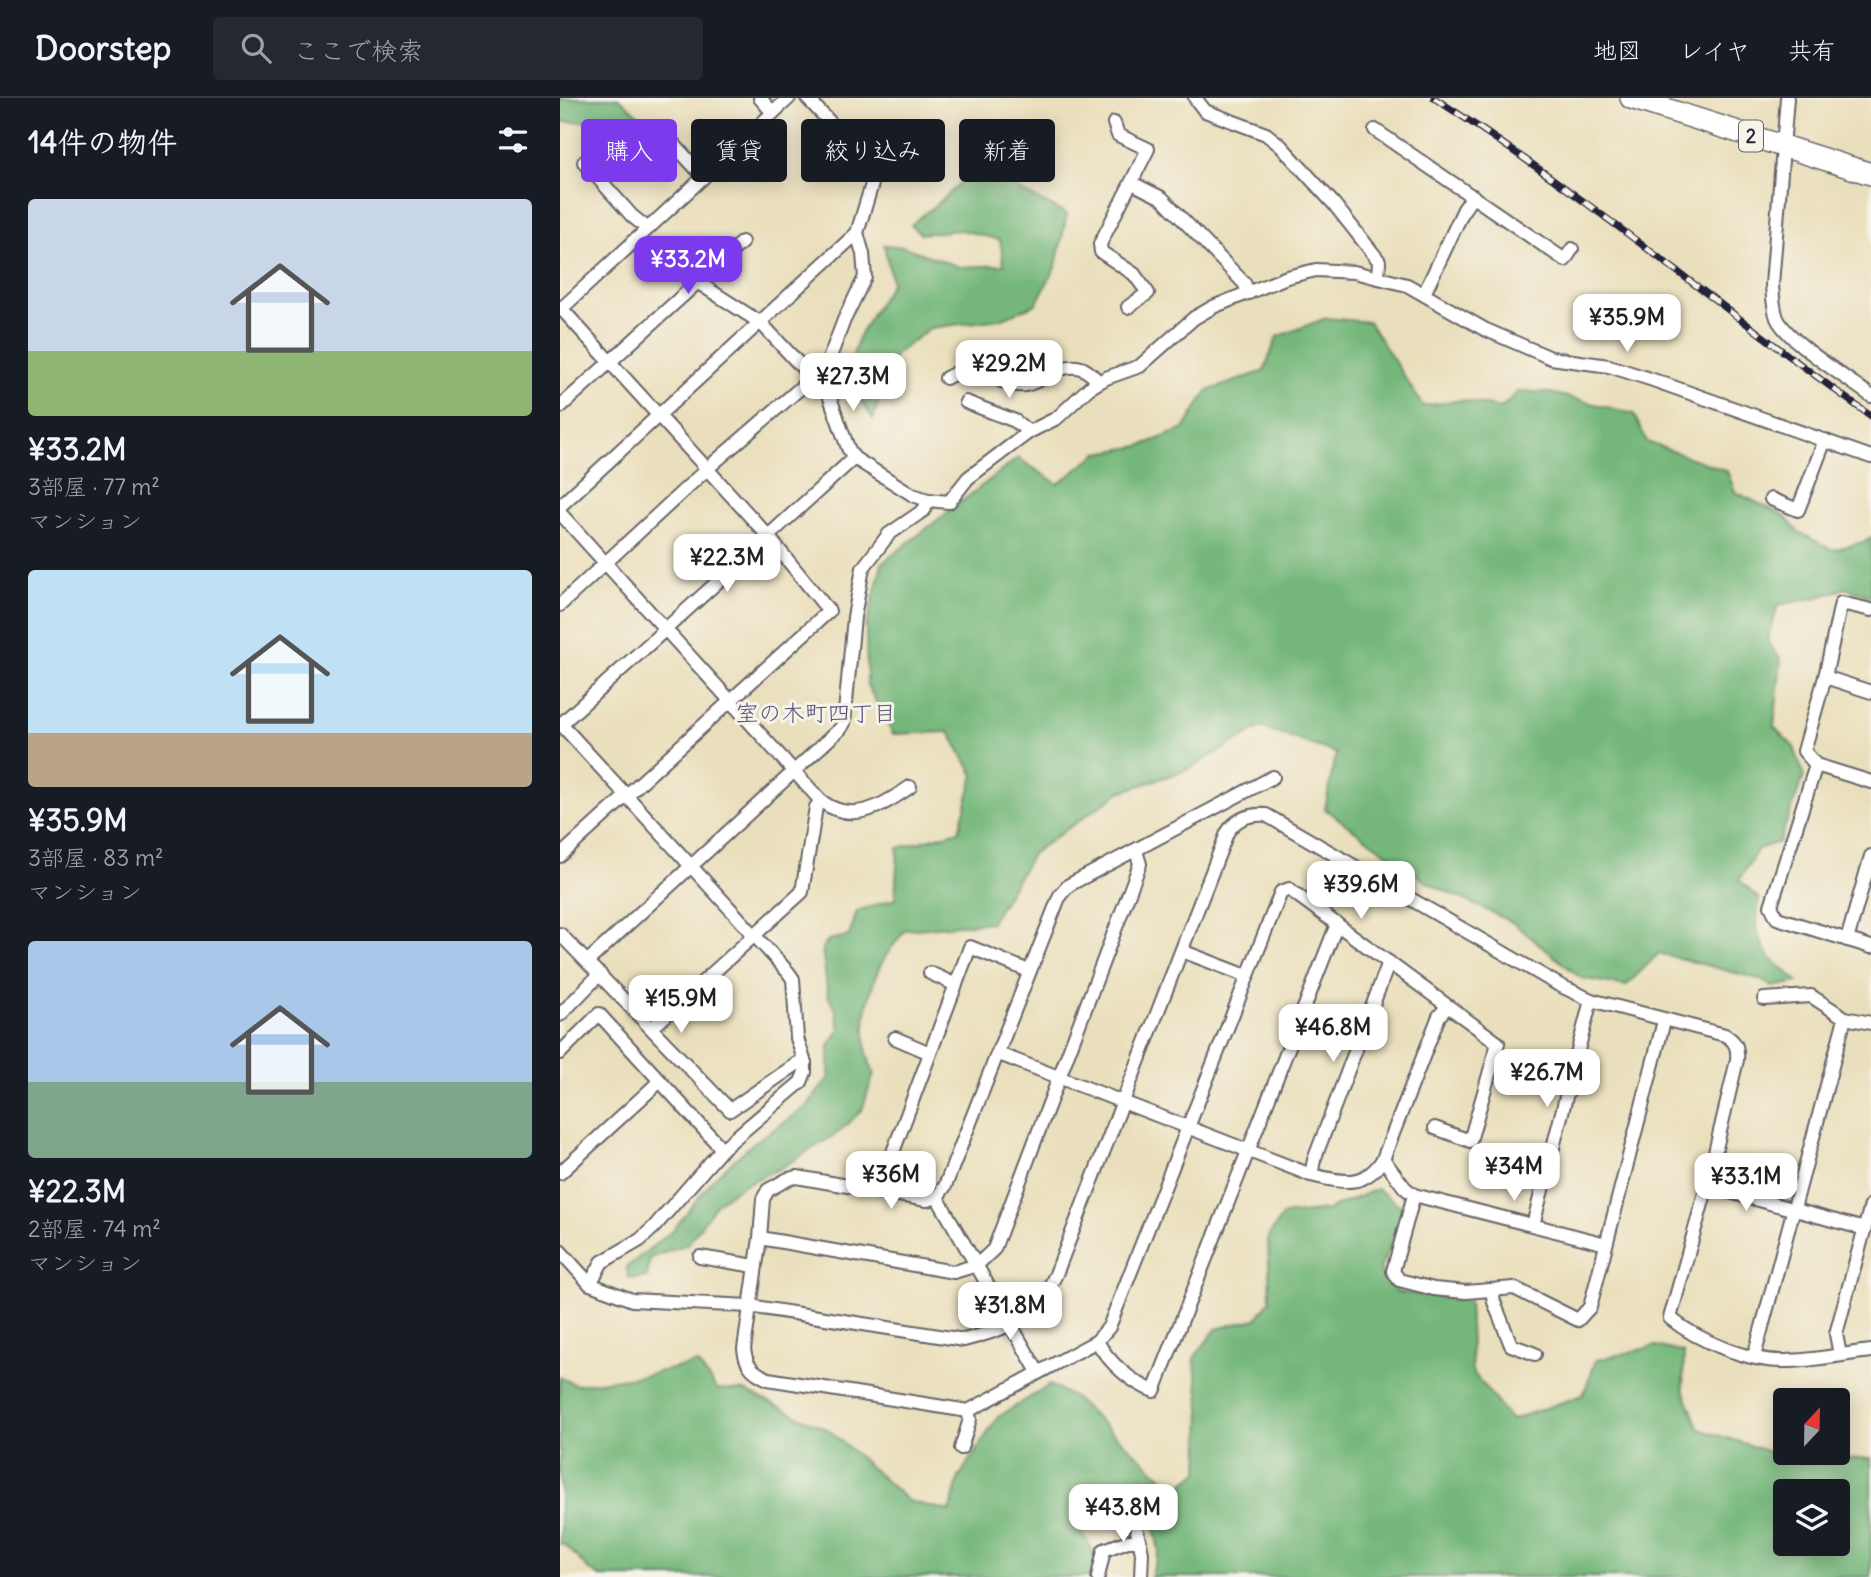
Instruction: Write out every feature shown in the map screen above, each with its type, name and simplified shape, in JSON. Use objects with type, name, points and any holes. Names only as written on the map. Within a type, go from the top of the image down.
[{"type":"highway","name":"2","points":[[1632,98],[1871,174]]},
{"type":"street","points":[[760,98],[773,113]]},
{"type":"street","points":[[766,119],[789,98]]},
{"type":"street","points":[[560,605],[708,468],[818,380],[825,370],[844,320],[865,277],[858,233],[876,171],[807,98]]},
{"type":"street","points":[[1195,98],[1205,111],[1249,126],[1266,134],[1281,146],[1334,204],[1379,261],[1378,278]]},
{"type":"street","points":[[1787,98],[1772,285],[1773,304],[1778,321],[1793,337],[1871,396]]},
{"type":"street","points":[[1114,123],[1118,135],[1148,149],[1100,244],[1101,252],[1133,274],[1148,293],[1128,307]]},
{"type":"street","points":[[1376,130],[1565,260],[1572,249]]},
{"type":"street","points":[[677,148],[691,163]]},
{"type":"street","points":[[602,182],[632,216],[647,228]]},
{"type":"street","points":[[560,856],[829,611],[708,468],[560,308],[697,182]]},
{"type":"street","points":[[1132,183],[1162,198],[1244,283],[1249,293]]},
{"type":"street","points":[[1424,293],[1464,209],[1473,196]]},
{"type":"street","points":[[560,506],[858,233]]},
{"type":"street","points":[[633,241],[761,323],[818,380],[854,458],[913,495],[928,500],[949,502],[968,478],[1028,432],[1057,418],[1099,382],[1140,366],[1167,339],[1194,318],[1213,307],[1287,277],[1316,270],[1354,272],[1406,285],[1484,329],[1550,358],[1609,366],[1871,457]]},
{"type":"street","points":[[560,407],[742,242]]},
{"type":"street","points":[[946,378],[965,370],[976,371],[1011,384],[1025,385],[1048,373],[1074,366],[1082,368],[1099,382]]},
{"type":"street","points":[[967,402],[1015,421],[1028,432]]},
{"type":"street","points":[[1771,499],[1798,510],[1825,440]]},
{"type":"street","points":[[590,1284],[602,1262],[640,1240],[654,1227],[722,1149],[800,1082],[805,1072],[797,1038],[793,979],[560,724],[854,458]]},
{"type":"street","points":[[588,961],[844,723],[854,617],[863,568],[889,534],[923,510],[928,500]]},
{"type":"street","points":[[560,513],[821,801],[830,807],[860,813],[882,806],[910,787]]},
{"type":"street","points":[[1871,610],[1841,603],[1825,677],[1804,751],[1816,765],[1871,782]]},
{"type":"street","points":[[1825,677],[1871,692]]},
{"type":"street","points":[[1816,765],[1772,906],[1777,918],[1871,947]]},
{"type":"street","points":[[1273,777],[1069,885],[1060,895],[946,1186],[937,1197],[927,1200],[797,1177],[768,1190],[763,1199],[760,1238],[748,1306],[745,1361],[754,1372],[768,1379],[968,1411],[1097,1341],[1110,1328],[1281,892],[1289,889],[1498,1043],[1470,1141],[1435,1128]]},
{"type":"street","points":[[1231,800],[1241,818]]},
{"type":"street","points":[[652,1028],[802,892],[816,807],[821,801]]},
{"type":"street","points":[[560,1251],[590,1284],[632,1300],[748,1306],[964,1340],[990,1334],[1030,1312],[1042,1300],[1056,1274],[1227,833],[1241,818],[1252,814],[1266,814],[1559,985],[1591,1000],[1724,1035],[1734,1040],[1737,1060],[1707,1186],[1671,1318],[1681,1327],[1730,1350],[1754,1357],[1784,1361],[1871,1351]]},
{"type":"street","points":[[760,1238],[954,1272],[976,1265],[993,1249],[1140,864],[1136,851]]},
{"type":"street","points":[[1847,940],[1871,856]]},
{"type":"street","points":[[1097,1341],[1102,1352],[1139,1386],[1154,1391],[1250,1152],[1337,924]]},
{"type":"street","points":[[560,934],[730,1110],[798,1063],[804,1063]]},
{"type":"street","points":[[878,1192],[971,947],[1029,971]]},
{"type":"street","points":[[1182,951],[1247,976]]},
{"type":"street","points":[[1311,1175],[1314,1160],[1389,962]]},
{"type":"street","points":[[930,973],[956,985]]},
{"type":"street","points":[[560,1015],[600,974]]},
{"type":"street","points":[[1764,999],[1811,996],[1845,1018],[1871,1023]]},
{"type":"street","points":[[1533,1225],[1591,1000]]},
{"type":"street","points":[[999,1054],[1311,1175],[1331,1180],[1360,1181],[1375,1171],[1383,1159],[1439,1016],[1447,1007]]},
{"type":"street","points":[[560,1053],[599,1014],[722,1149]]},
{"type":"street","points":[[1754,1357],[1845,1018]]},
{"type":"street","points":[[1414,1195],[1393,1271],[1399,1280],[1434,1289],[1466,1292],[1514,1288],[1578,1320],[1590,1307],[1664,1021]]},
{"type":"street","points":[[895,1038],[930,1053]]},
{"type":"street","points":[[560,1173],[660,1081]]},
{"type":"street","points":[[1383,1159],[1405,1188],[1414,1195],[1606,1244]]},
{"type":"street","points":[[1707,1186],[1865,1228]]},
{"type":"street","points":[[937,1197],[1038,1372]]},
{"type":"street","points":[[1839,1354],[1836,1334],[1871,1205]]},
{"type":"street","points":[[700,1257],[755,1266]]},
{"type":"street","points":[[1492,1290],[1511,1345],[1535,1354]]},
{"type":"street","points":[[961,1448],[970,1419],[968,1411]]},
{"type":"street","points":[[1132,1509],[1140,1541],[1141,1577]]},
{"type":"street","points":[[1098,1577],[1104,1550],[1128,1541],[1140,1541]]},
{"type":"green space","points":[[560,98],[619,98],[643,119],[581,119],[581,122],[560,122]]},
{"type":"green space","points":[[960,182],[1016,182],[1017,189],[1067,214],[1056,266],[1036,304],[1001,319],[930,328],[895,355],[873,419],[846,379],[859,336],[892,282],[884,245],[904,247],[960,267],[1004,265],[1000,240],[961,230],[921,234],[911,225]]},
{"type":"green space","points":[[1326,318],[1369,322],[1423,406],[1462,400],[1501,408],[1519,391],[1551,393],[1634,414],[1647,442],[1727,471],[1735,492],[1785,516],[1797,531],[1832,550],[1867,541],[1871,537],[1871,597],[1846,588],[1778,605],[1767,641],[1781,660],[1774,727],[1794,747],[1804,776],[1779,842],[1758,849],[1739,880],[1759,899],[1756,931],[1768,956],[1798,982],[1773,987],[1759,979],[1659,953],[1626,986],[1581,978],[1512,922],[1428,883],[1325,809],[1336,753],[1261,727],[1189,769],[1120,792],[1033,853],[991,922],[905,930],[882,961],[870,992],[865,1034],[869,1061],[874,1073],[862,1110],[839,1132],[781,1168],[741,1186],[717,1203],[688,1244],[650,1258],[647,1277],[628,1279],[627,1267],[673,1230],[714,1178],[752,1144],[806,1107],[829,1077],[829,1045],[840,1029],[835,1008],[828,996],[822,948],[829,940],[849,936],[857,911],[895,899],[898,848],[959,831],[974,775],[949,732],[893,734],[867,685],[866,627],[882,563],[1018,458],[1058,484],[1098,453],[1140,446],[1184,429],[1207,391],[1264,371],[1277,337]]},
{"type":"green space","points":[[1377,1189],[1405,1209],[1380,1269],[1397,1292],[1469,1301],[1472,1371],[1511,1420],[1583,1395],[1596,1360],[1656,1346],[1684,1353],[1683,1389],[1699,1429],[1773,1453],[1773,1465],[1850,1465],[1850,1459],[1871,1458],[1871,1577],[1151,1577],[1159,1551],[1150,1507],[1105,1490],[1080,1528],[1096,1556],[1090,1577],[600,1577],[588,1569],[564,1544],[560,1544],[560,1375],[576,1385],[641,1376],[697,1363],[717,1389],[745,1391],[829,1430],[908,1501],[950,1511],[959,1477],[998,1417],[1050,1385],[1072,1396],[1175,1489],[1199,1472],[1201,1409],[1194,1358],[1216,1329],[1256,1319],[1270,1300],[1268,1237],[1283,1215],[1327,1210]]},
{"type":"railway","points":[[1434,98],[1546,174],[1871,416]]},
{"type":"district","name":"室の木町四丁目","points":[[816,712]]}]
